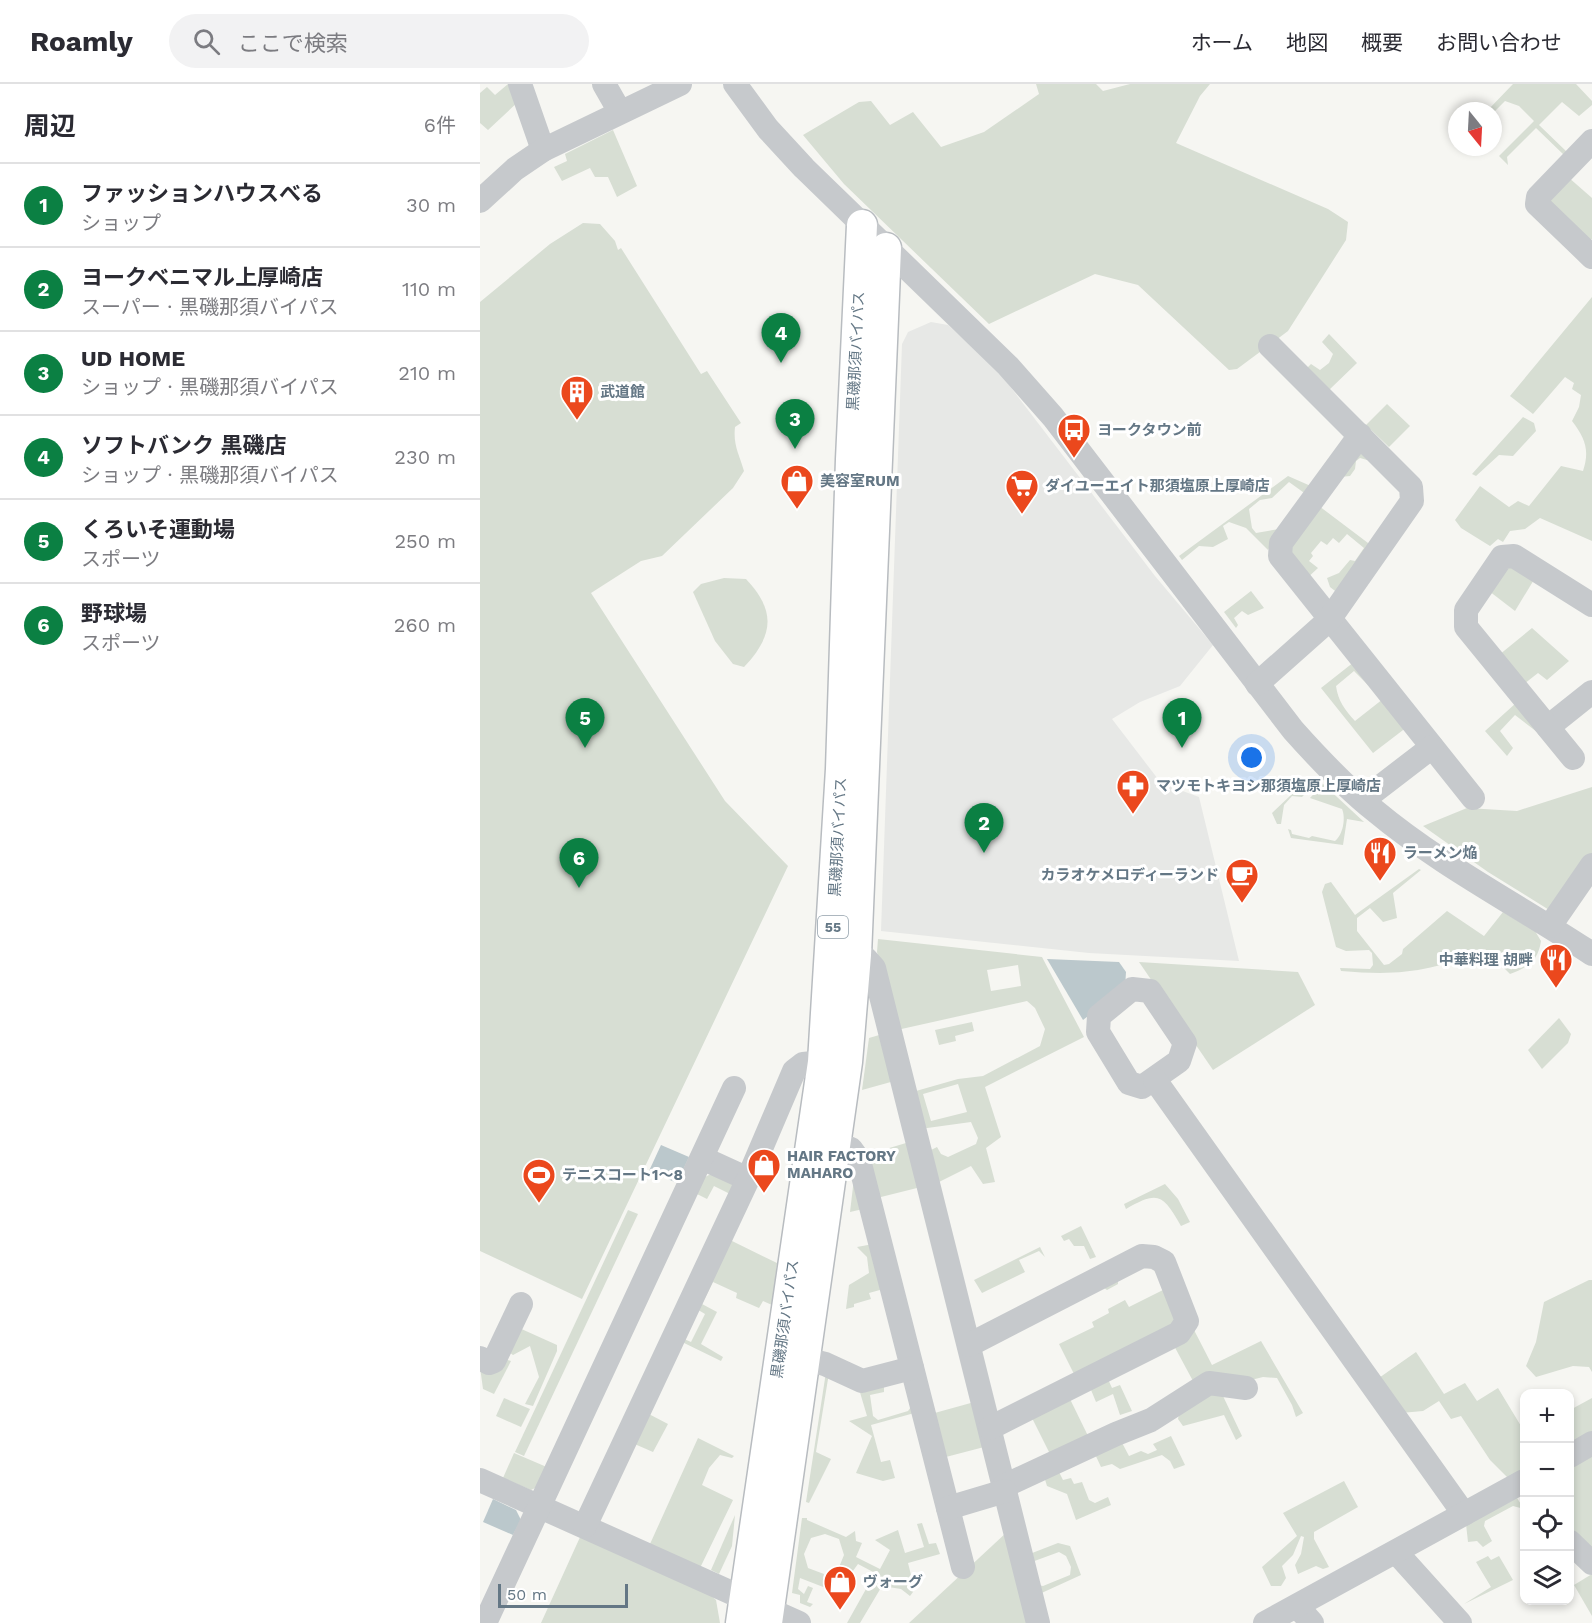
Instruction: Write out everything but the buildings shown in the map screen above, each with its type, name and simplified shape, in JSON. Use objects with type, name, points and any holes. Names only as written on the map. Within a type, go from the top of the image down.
[{"type":"main road","name":"黒磯那須バイパス","points":[[755,1613],[823,1062],[841,770],[851,459],[862,225]]},
{"type":"main road","name":"黒磯那須バイパス","points":[[755,1613],[805,1359],[848,1062],[856,955],[886,248]]},
{"type":"street","points":[[520,84],[543,150]]},
{"type":"street","points":[[604,84],[620,112]]},
{"type":"street","points":[[480,201],[515,169],[543,150],[680,84]]},
{"type":"street","points":[[741,92],[804,168],[1008,366],[1053,417],[1293,730],[1327,767],[1363,800],[1454,868],[1592,954]]},
{"type":"street","points":[[1592,141],[1538,197],[1537,204],[1592,256]]},
{"type":"street","points":[[1257,684],[1329,620],[1412,501],[1411,487],[1269,346]]},
{"type":"street","points":[[1360,435],[1281,543],[1280,556],[1473,798]]},
{"type":"street","points":[[1573,758],[1466,627],[1466,610],[1502,556],[1514,556],[1592,605]]},
{"type":"street","points":[[1548,727],[1592,692]]},
{"type":"street","points":[[1363,800],[1432,747]]},
{"type":"street","points":[[1550,926],[1592,865]]},
{"type":"street","points":[[856,955],[866,959],[874,968],[1038,1623]]},
{"type":"street","points":[[585,1526],[748,1179],[794,1071],[803,1064],[823,1062]]},
{"type":"street","points":[[1155,1080],[1464,1514]]},
{"type":"street","points":[[485,1623],[734,1088]]},
{"type":"street","points":[[836,1145],[852,1149],[860,1160],[963,1567]]},
{"type":"street","points":[[702,1158],[748,1179]]},
{"type":"street","points":[[969,1345],[1142,1256],[1154,1257],[1164,1262],[1187,1321],[1179,1333],[990,1428]]},
{"type":"street","points":[[480,1358],[489,1363],[494,1361],[522,1304]]},
{"type":"street","points":[[805,1359],[825,1364],[862,1381],[912,1368]]},
{"type":"street","points":[[948,1508],[1004,1489],[1116,1434],[1151,1420],[1209,1383],[1246,1388]]},
{"type":"street","points":[[1574,1453],[1592,1443]]},
{"type":"street","points":[[480,1480],[585,1526],[755,1613],[799,1623]]},
{"type":"street","points":[[1265,1623],[1304,1614],[1396,1552],[1464,1514],[1520,1490]]},
{"type":"street","points":[[1574,1547],[1592,1563]]},
{"type":"street","points":[[1396,1552],[1460,1623]]},
{"type":"shaded area","points":[[508,84],[515,84],[520,100],[488,130],[480,123],[480,93],[487,87],[495,95]]},
{"type":"shaded area","points":[[1036,84],[1096,84],[1103,91],[1130,84],[1210,84],[1200,96],[1176,143],[1328,209],[1348,222],[1346,240],[1288,331],[1237,369],[1229,370],[1138,285],[1095,274],[989,324],[844,184],[803,135],[859,102],[871,101],[890,125],[913,112],[941,147],[984,132],[1039,94]]},
{"type":"shaded area","points":[[1513,84],[1576,84],[1592,101],[1592,105],[1579,116],[1562,102],[1539,125],[1567,152],[1564,155],[1536,128],[1507,157],[1508,165],[1499,156],[1502,156],[1502,153],[1534,121],[1519,106],[1505,101],[1502,104],[1502,102],[1496,102]]},
{"type":"shaded area","points":[[613,130],[637,186],[617,197],[608,177],[595,177],[590,168],[562,181],[554,167],[567,161],[565,154]]},
{"type":"shaded area","points":[[1568,177],[1592,198],[1592,239],[1589,242],[1547,200]]},
{"type":"shaded area","points":[[583,223],[600,224],[615,241],[618,250],[621,248],[701,374],[707,371],[741,423],[735,427],[735,439],[744,471],[733,488],[662,556],[641,561],[591,593],[725,801],[788,866],[582,1299],[480,1251],[480,302],[550,244]]},
{"type":"shaded area","points":[[1592,297],[1592,541],[1540,518],[1525,529],[1510,531],[1503,542],[1498,539],[1490,546],[1461,528],[1455,520],[1480,486],[1509,507],[1518,501],[1529,506],[1561,466],[1583,471],[1586,457],[1585,444],[1572,421],[1579,407],[1581,395],[1572,389],[1574,383],[1565,377],[1533,414],[1510,396]]},
{"type":"shaded area","points":[[931,322],[948,325],[996,368],[1155,576],[1213,645],[1180,686],[1140,702],[1112,719],[1161,783],[1199,797],[1239,961],[1089,953],[881,931],[902,344],[908,332]]},
{"type":"shaded area","points":[[1329,334],[1357,363],[1329,390],[1306,369],[1311,364],[1320,370],[1329,363],[1333,354],[1322,342]]},
{"type":"shaded area","points":[[1387,404],[1410,426],[1389,447],[1366,425]]},
{"type":"shaded area","points":[[1523,417],[1534,423],[1536,431],[1513,456],[1499,455],[1476,476],[1472,474]]},
{"type":"shaded area","points":[[1356,449],[1369,456],[1367,460],[1360,458],[1356,461],[1355,469],[1350,476],[1340,477],[1319,506],[1372,546],[1339,594],[1330,587],[1327,578],[1339,573],[1350,560],[1355,561],[1364,548],[1347,534],[1339,543],[1333,538],[1327,545],[1321,541],[1311,553],[1313,556],[1309,561],[1318,568],[1305,580],[1286,543]]},
{"type":"shaded area","points":[[1288,476],[1313,487],[1307,495],[1289,482],[1272,498],[1260,500],[1249,509],[1252,528],[1256,533],[1279,529],[1268,550],[1246,528],[1229,522],[1223,526],[1228,539],[1213,547],[1199,546],[1182,560],[1179,556]]},
{"type":"shaded area","points":[[1513,565],[1535,578],[1515,611],[1489,591],[1502,569]]},
{"type":"shaded area","points":[[724,578],[746,579],[763,602],[766,612],[768,623],[766,634],[744,667],[733,664],[715,641],[693,592],[701,584]]},
{"type":"shaded area","points":[[1251,591],[1264,608],[1248,615],[1242,611],[1234,618],[1238,625],[1236,628],[1224,612]]},
{"type":"shaded area","points":[[1532,628],[1569,661],[1547,680],[1538,673],[1524,684],[1499,655]]},
{"type":"shaded area","points":[[1354,662],[1369,686],[1354,671],[1336,686],[1340,701],[1348,713],[1355,721],[1383,699],[1407,727],[1373,753],[1321,688]]},
{"type":"shaded area","points":[[1516,703],[1537,732],[1515,715],[1500,731],[1513,748],[1507,756],[1485,731]]},
{"type":"shaded area","points":[[1310,777],[1318,780],[1302,797],[1292,796],[1284,805],[1281,824],[1277,824],[1272,813]]},
{"type":"shaded area","points":[[1323,784],[1364,822],[1347,819],[1343,845],[1291,838],[1288,829],[1292,834],[1309,838],[1312,836],[1335,841],[1338,838],[1343,826],[1342,809],[1310,798]]},
{"type":"shaded area","points":[[1592,787],[1592,857],[1554,913],[1488,872],[1423,826],[1467,808],[1517,811]]},
{"type":"shaded area","points":[[1419,869],[1421,870],[1393,893],[1397,918],[1383,922],[1370,908],[1357,918],[1357,931],[1384,965],[1402,954],[1403,949],[1447,911],[1484,936],[1503,912],[1535,931],[1541,941],[1535,958],[1527,966],[1510,974],[1485,949],[1448,963],[1414,970],[1381,973],[1341,971],[1340,968],[1370,969],[1373,965],[1372,953],[1369,950],[1346,951],[1336,947],[1322,892],[1325,884],[1331,882],[1355,915]]},
{"type":"shaded area","points":[[878,939],[1042,957],[1084,1037],[985,1087],[1001,1137],[986,1148],[995,1182],[983,1184],[971,1166],[937,1183],[927,1152],[937,1147],[941,1154],[948,1157],[976,1144],[978,1138],[971,1122],[920,1129],[916,1091],[958,1079],[983,1076],[1040,1046],[1045,1029],[1035,1008],[1027,1001],[897,1030],[877,952]],"holes":[[[1018,965],[1021,986],[991,991],[987,970]],[[958,1084],[967,1112],[931,1121],[923,1094]]]},
{"type":"shaded area","points":[[1047,959],[1119,962],[1126,972],[1125,987],[1083,1020]]},
{"type":"shaded area","points":[[1139,962],[1298,972],[1315,1005],[1213,1070]]},
{"type":"shaded area","points":[[1559,1018],[1571,1034],[1568,1043],[1542,1069],[1528,1050]]},
{"type":"shaded area","points":[[972,1022],[974,1031],[955,1036],[956,1041],[939,1045],[935,1030]]},
{"type":"shaded area","points":[[886,1033],[898,1080],[862,1090],[869,1038]]},
{"type":"shaded area","points":[[906,1143],[925,1186],[877,1198],[866,1155]]},
{"type":"shaded area","points":[[661,1145],[689,1157],[677,1183],[649,1171]]},
{"type":"shaded area","points":[[855,1170],[887,1288],[869,1293],[871,1299],[846,1309],[849,1285],[869,1273],[867,1257],[857,1247],[873,1244],[863,1209],[850,1212]]},
{"type":"shaded area","points":[[713,1173],[732,1182],[734,1196],[714,1186],[707,1199],[697,1194],[705,1177]]},
{"type":"shaded area","points":[[1165,1184],[1178,1199],[1190,1222],[1181,1226],[1169,1208],[1159,1199],[1146,1199],[1126,1209],[1124,1204]]},
{"type":"shaded area","points":[[628,1210],[638,1214],[524,1456],[515,1452]]},
{"type":"shaded area","points":[[1081,1226],[1096,1257],[1090,1259],[1084,1246],[1074,1246],[1069,1239],[1064,1241],[1061,1236]]},
{"type":"shaded area","points":[[728,1239],[777,1263],[772,1305],[763,1301],[759,1308],[736,1298],[737,1293],[713,1282],[702,1304],[717,1312],[701,1344],[723,1357],[721,1361],[680,1341],[682,1338],[691,1342],[705,1314],[695,1308]]},
{"type":"shaded area","points":[[1040,1247],[1045,1257],[1039,1251],[1019,1260],[1025,1272],[982,1293],[974,1280]]},
{"type":"shaded area","points":[[1143,1262],[1159,1265],[1182,1316],[1181,1322],[1173,1331],[1076,1378],[1059,1344],[1094,1327],[1092,1322],[1109,1313],[1108,1309],[1125,1300],[1129,1307],[1165,1289],[1155,1272],[1146,1267],[1118,1280],[1118,1284],[1107,1290],[1099,1284]]},
{"type":"shaded area","points":[[1592,1280],[1592,1372],[1589,1367],[1573,1366],[1536,1377],[1526,1366],[1536,1342],[1544,1302]]},
{"type":"shaded area","points":[[517,1327],[557,1345],[557,1351],[533,1406],[525,1404],[539,1377],[530,1346],[513,1355],[506,1350]]},
{"type":"shaded area","points":[[1194,1330],[1212,1365],[1261,1341],[1303,1413],[1296,1417],[1277,1378],[1263,1377],[1239,1383],[1193,1381],[1172,1342]]},
{"type":"shaded area","points":[[1416,1352],[1444,1394],[1465,1383],[1477,1401],[1498,1388],[1520,1424],[1520,1479],[1513,1483],[1490,1460],[1461,1416],[1451,1419],[1439,1401],[1423,1411],[1401,1413],[1376,1380]]},
{"type":"shaded area","points":[[501,1358],[511,1361],[494,1394],[483,1389],[480,1367]]},
{"type":"shaded area","points":[[826,1372],[829,1373],[816,1452],[831,1459],[809,1503],[806,1502]]},
{"type":"shaded area","points":[[1107,1377],[1112,1388],[1120,1385],[1132,1411],[1120,1415],[1113,1394],[1096,1402],[1089,1385]]},
{"type":"shaded area","points":[[884,1387],[884,1392],[870,1395],[873,1416],[878,1420],[908,1411],[911,1407],[918,1412],[871,1425],[881,1462],[890,1460],[895,1478],[883,1481],[856,1473],[872,1436],[849,1421],[867,1416],[859,1389]]},
{"type":"shaded area","points":[[1214,1390],[1223,1396],[1242,1436],[1236,1440],[1224,1415],[1183,1426],[1178,1419],[1180,1410]]},
{"type":"shaded area","points":[[1068,1395],[1090,1440],[1052,1458],[1030,1414]]},
{"type":"shaded area","points":[[504,1398],[530,1409],[521,1427],[496,1416]]},
{"type":"shaded area","points":[[1592,1398],[1592,1439],[1574,1449],[1574,1443],[1574,1408]]},
{"type":"shaded area","points":[[978,1401],[988,1446],[942,1458],[931,1414]]},
{"type":"shaded area","points":[[645,1412],[668,1424],[653,1452],[630,1442]]},
{"type":"shaded area","points":[[1171,1436],[1185,1465],[1174,1469],[1170,1461],[1162,1455],[1120,1469],[1112,1464],[1101,1467],[1094,1452],[1120,1439],[1129,1456],[1141,1451],[1148,1454],[1157,1450],[1153,1444]]},
{"type":"shaded area","points":[[698,1438],[734,1456],[732,1458],[720,1455],[709,1468],[702,1485],[733,1500],[700,1568],[650,1544]]},
{"type":"shaded area","points":[[1592,1450],[1592,1553],[1574,1537],[1574,1460]]},
{"type":"shaded area","points":[[514,1453],[549,1468],[541,1485],[531,1490],[503,1478]]},
{"type":"shaded area","points":[[1057,1468],[1063,1480],[1071,1478],[1074,1484],[1082,1482],[1089,1500],[1095,1503],[1108,1497],[1111,1505],[1076,1520],[1067,1494],[1047,1486],[1043,1473]]},
{"type":"shaded area","points":[[1344,1481],[1358,1507],[1314,1532],[1314,1539],[1329,1567],[1323,1569],[1316,1566],[1298,1574],[1295,1565],[1301,1554],[1304,1537],[1301,1536],[1293,1555],[1282,1566],[1286,1578],[1281,1586],[1271,1586],[1262,1567],[1297,1536],[1283,1513]]},
{"type":"shaded area","points":[[1517,1498],[1520,1503],[1520,1508],[1513,1506],[1485,1521],[1484,1526],[1492,1541],[1483,1547],[1477,1541],[1468,1542],[1466,1524]]},
{"type":"shaded area","points":[[493,1499],[516,1510],[521,1520],[513,1535],[483,1522]]},
{"type":"shaded area","points":[[735,1515],[732,1546],[719,1574],[711,1570]]},
{"type":"shaded area","points":[[802,1518],[807,1518],[846,1537],[855,1531],[856,1541],[862,1543],[856,1557],[880,1569],[890,1550],[875,1540],[898,1530],[905,1553],[924,1547],[917,1524],[922,1523],[929,1544],[936,1543],[940,1554],[908,1563],[912,1579],[909,1586],[913,1592],[910,1596],[901,1589],[882,1586],[860,1623],[847,1623],[875,1573],[858,1564],[844,1583],[831,1590],[800,1578],[798,1589],[804,1594],[808,1586],[813,1588],[807,1602],[813,1604],[810,1607],[800,1603],[800,1595],[792,1593]],"holes":[[[825,1534],[839,1539],[844,1555],[833,1582],[823,1578],[824,1574],[808,1568],[804,1554],[811,1538]]]},
{"type":"shaded area","points":[[1007,1532],[1030,1623],[909,1623]]},
{"type":"shaded area","points":[[581,1535],[703,1589],[716,1600],[720,1623],[541,1623]]},
{"type":"shaded area","points":[[1058,1543],[1070,1546],[1081,1575],[1035,1596],[1038,1585],[1043,1586],[1070,1575],[1071,1567],[1066,1556],[1059,1552],[1029,1563],[1027,1555]]},
{"type":"shaded area","points":[[1488,1556],[1491,1560],[1499,1556],[1513,1580],[1464,1604],[1491,1587],[1476,1562]]},
{"type":"shaded area","points":[[1592,1574],[1592,1616],[1574,1585]]},
{"type":"place","name":"ソフトバンク 黒磯店","points":[[781,363]]},
{"type":"place","name":"武道館","points":[[577,421]]},
{"type":"place","name":"UD HOME","points":[[795,449]]},
{"type":"place","name":"ヨークタウン前","points":[[1074,459]]},
{"type":"place","name":"美容室RUM","points":[[797,510]]},
{"type":"place","name":"ダイユーエイト那須塩原上厚崎店","points":[[1022,515]]},
{"type":"place","name":"くろいそ運動場","points":[[585,748]]},
{"type":"place","name":"ファッションハウスべる","points":[[1182,748]]},
{"type":"place","name":"マツモトキヨシ那須塩原上厚崎店","points":[[1133,815]]},
{"type":"place","name":"ヨークベニマル上厚崎店","points":[[984,853]]},
{"type":"place","name":"ラーメン焔","points":[[1380,882]]},
{"type":"place","name":"野球場","points":[[579,888]]},
{"type":"place","name":"カラオケメロディーランド","points":[[1242,904]]},
{"type":"place","name":"中華料理 胡畔","points":[[1556,989]]},
{"type":"place","name":"HAIR FACTORY MAHARO","points":[[764,1194]]},
{"type":"place","name":"テニスコート1～8","points":[[539,1204]]},
{"type":"place","name":"ヴォーグ","points":[[840,1611]]}]
